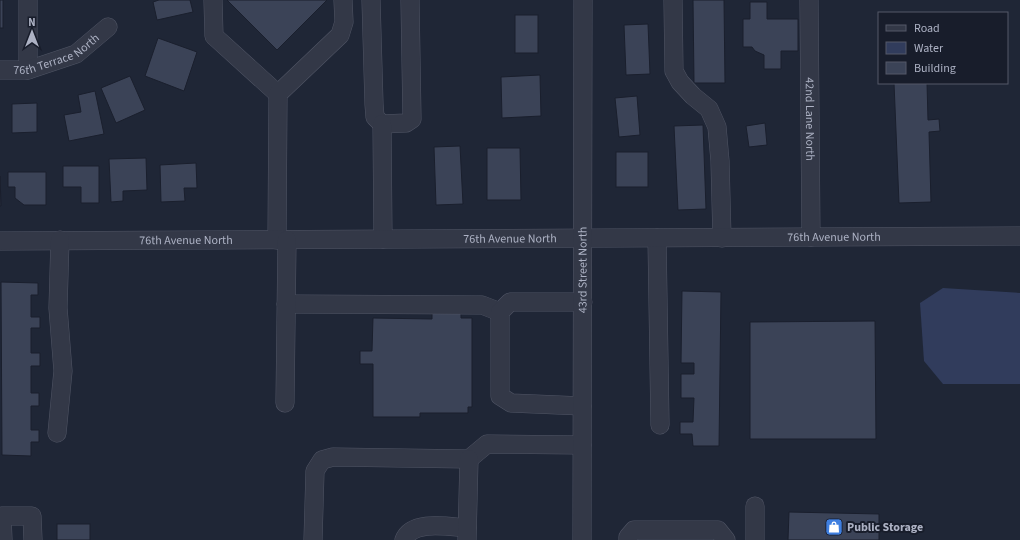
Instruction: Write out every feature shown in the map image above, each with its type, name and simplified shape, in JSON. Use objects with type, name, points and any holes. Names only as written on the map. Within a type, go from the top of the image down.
[{"type":"street","points":[[28,0],[28,70]]},
{"type":"street","points":[[213,0],[214,36],[278,94],[282,240],[286,304],[285,403]]},
{"type":"street","points":[[278,94],[340,35],[344,22],[343,0]]},
{"type":"street","points":[[371,0],[375,117],[382,124],[383,239]]},
{"type":"street","points":[[382,124],[406,123],[412,119],[410,0]]},
{"type":"street","name":"43rd Street North","points":[[582,540],[584,238],[583,0]]},
{"type":"street","points":[[673,0],[674,71],[680,82],[693,96],[709,109],[717,127],[720,161],[722,238]]},
{"type":"street","name":"42nd Lane North","points":[[809,0],[811,237]]},
{"type":"street","name":"76th Terrace North","points":[[0,70],[28,70],[76,54],[108,27]]},
{"type":"street","name":"76th Avenue North","points":[[0,241],[1020,236]]},
{"type":"street","points":[[657,238],[660,425]]},
{"type":"street","points":[[57,433],[62,372],[58,308],[60,240]]},
{"type":"street","points":[[582,406],[512,403],[500,396],[500,312],[510,302],[583,302]]},
{"type":"street","points":[[286,304],[482,305],[500,312]]},
{"type":"street","points":[[313,540],[315,471],[322,460],[334,457],[469,459],[487,444],[582,445]]},
{"type":"street","points":[[404,540],[406,536],[423,525],[467,534],[469,459]]},
{"type":"street","points":[[754,540],[755,506]]},
{"type":"street","points":[[2,540],[2,516],[32,516],[33,540]]},
{"type":"street","points":[[628,540],[628,536],[634,530],[718,530],[726,540]]},
{"type":"water","points":[[943,288],[1020,293],[1020,384],[943,384],[924,361],[920,303]]},
{"type":"building","points":[[0,0],[3,0],[3,28],[0,28]]},
{"type":"building","points":[[159,0],[190,0],[193,12],[157,20],[153,2]]},
{"type":"building","points":[[227,0],[327,0],[277,50]]},
{"type":"building","points":[[693,0],[724,0],[725,83],[694,83]]},
{"type":"building","points":[[750,2],[767,2],[767,19],[798,19],[798,51],[781,51],[781,69],[764,69],[764,55],[755,51],[752,47],[743,47],[743,19],[750,19]]},
{"type":"building","points":[[515,15],[538,15],[538,53],[515,53]]},
{"type":"building","points":[[648,24],[650,74],[626,75],[624,25]]},
{"type":"building","points":[[158,38],[197,52],[184,91],[145,76]]},
{"type":"building","points":[[540,75],[541,116],[502,118],[501,77]]},
{"type":"building","points":[[130,76],[145,110],[116,123],[101,88]]},
{"type":"building","points":[[894,84],[927,84],[928,120],[939,119],[940,131],[929,132],[931,202],[899,203]]},
{"type":"building","points":[[95,91],[104,134],[69,141],[64,115],[81,112],[78,95]]},
{"type":"building","points":[[637,96],[640,135],[619,137],[615,98]]},
{"type":"building","points":[[37,103],[37,132],[12,133],[12,104]]},
{"type":"building","points":[[765,123],[767,145],[749,147],[746,126]]},
{"type":"building","points":[[703,125],[706,209],[678,210],[674,126]]},
{"type":"building","points":[[460,146],[463,204],[436,205],[434,147]]},
{"type":"building","points":[[487,148],[520,148],[521,200],[487,200]]},
{"type":"building","points":[[616,152],[648,152],[648,187],[616,187]]},
{"type":"building","points":[[146,158],[147,190],[123,191],[123,201],[111,202],[109,159]]},
{"type":"building","points":[[196,163],[197,188],[184,188],[185,201],[161,202],[160,165]]},
{"type":"building","points":[[63,166],[99,166],[99,203],[81,203],[81,187],[63,187]]},
{"type":"building","points":[[8,172],[46,172],[46,205],[24,205],[15,198],[15,187],[8,187]]},
{"type":"building","points":[[0,176],[1,206],[0,206]]},
{"type":"building","points":[[1,282],[38,283],[38,295],[31,295],[31,317],[40,317],[40,328],[31,328],[31,353],[40,353],[40,366],[31,366],[31,393],[39,393],[39,406],[31,406],[31,430],[39,430],[39,442],[31,442],[31,456],[2,455]]},
{"type":"building","points":[[682,291],[721,292],[719,446],[693,446],[692,434],[680,434],[680,422],[693,422],[694,398],[681,398],[681,374],[694,374],[694,363],[681,363]]},
{"type":"building","points":[[432,312],[461,313],[461,318],[472,318],[472,407],[468,407],[468,413],[420,413],[420,417],[373,417],[373,364],[360,364],[360,351],[372,351],[373,318],[432,319]]},
{"type":"building","points":[[875,321],[876,439],[750,439],[750,322]]},
{"type":"building","name":"Public Storage","points":[[789,512],[879,514],[879,540],[788,540]]},
{"type":"building","points":[[57,524],[90,524],[90,540],[57,540]]},
{"type":"place","name":"Public Storage","points":[[834,527]]}]
